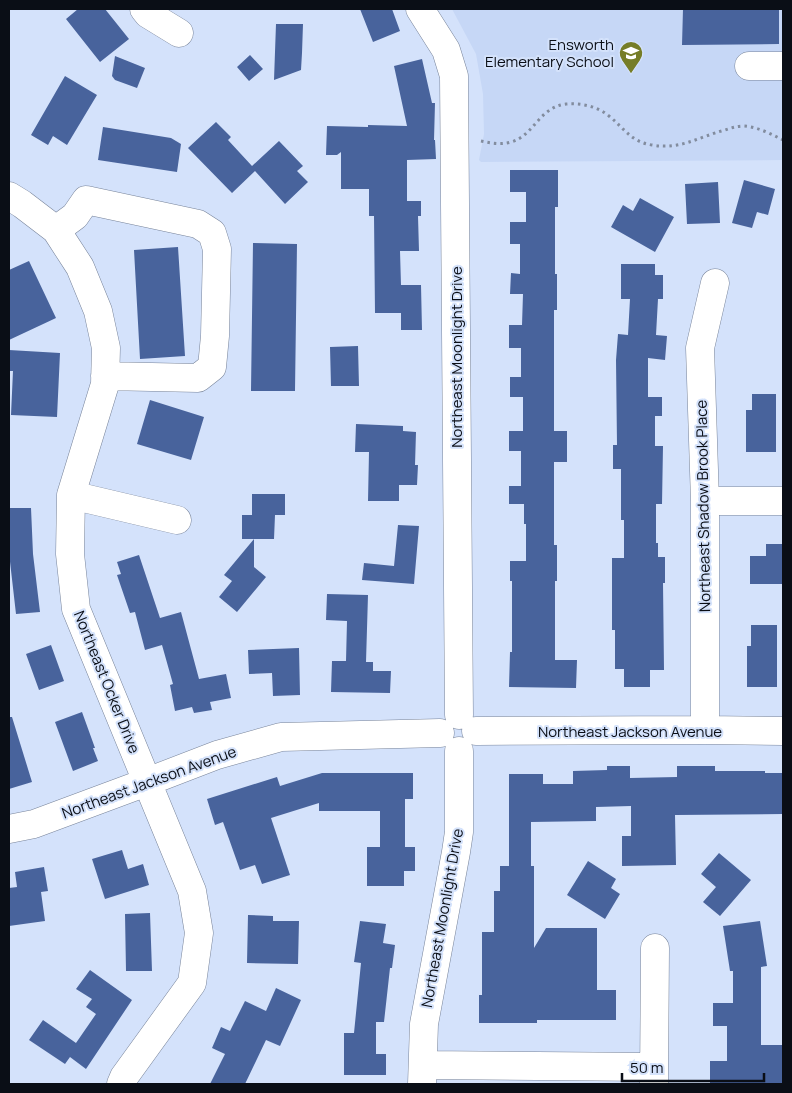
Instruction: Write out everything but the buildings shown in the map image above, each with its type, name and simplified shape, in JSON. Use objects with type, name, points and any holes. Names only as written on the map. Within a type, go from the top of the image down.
[{"type":"street","points":[[144,9],[148,14],[179,33]]},
{"type":"street","name":"Northeast Moonlight Drive","points":[[420,9],[446,50],[454,76],[458,732],[458,832],[456,852],[424,1024],[423,1074]]},
{"type":"street","points":[[749,66],[783,66]]},
{"type":"street","name":"Northeast Ocker Drive","points":[[9,196],[56,230],[80,268],[98,311],[106,348],[105,384],[71,496],[70,554],[76,609],[192,892],[199,932],[192,982],[124,1077],[121,1084]]},
{"type":"street","points":[[56,230],[75,216],[86,200],[198,224],[212,233],[217,250],[216,336],[212,367],[198,378],[105,376]]},
{"type":"street","name":"Northeast Shadow Brook Place","points":[[705,730],[705,501],[700,348],[714,283]]},
{"type":"street","points":[[71,496],[177,520]]},
{"type":"street","points":[[705,501],[783,501]]},
{"type":"street","name":"Northeast Jackson Avenue","points":[[9,830],[34,824],[217,754],[281,737],[458,732],[705,730],[783,732]]},
{"type":"street","points":[[423,1074],[654,1076],[656,948]]},
{"type":"path","points":[[481,141],[493,144],[510,143],[526,134],[546,112],[555,107],[574,104],[590,106],[599,110],[608,115],[628,135],[644,144],[655,146],[684,144],[714,133],[745,126],[783,140]]},
{"type":"shaded area","name":"Ensworth Elementary School","points":[[452,9],[783,9],[783,160],[481,162],[479,160],[484,134],[483,94],[476,54]]},
{"type":"place","name":"Ensworth Elementary School","points":[[631,74]]}]
